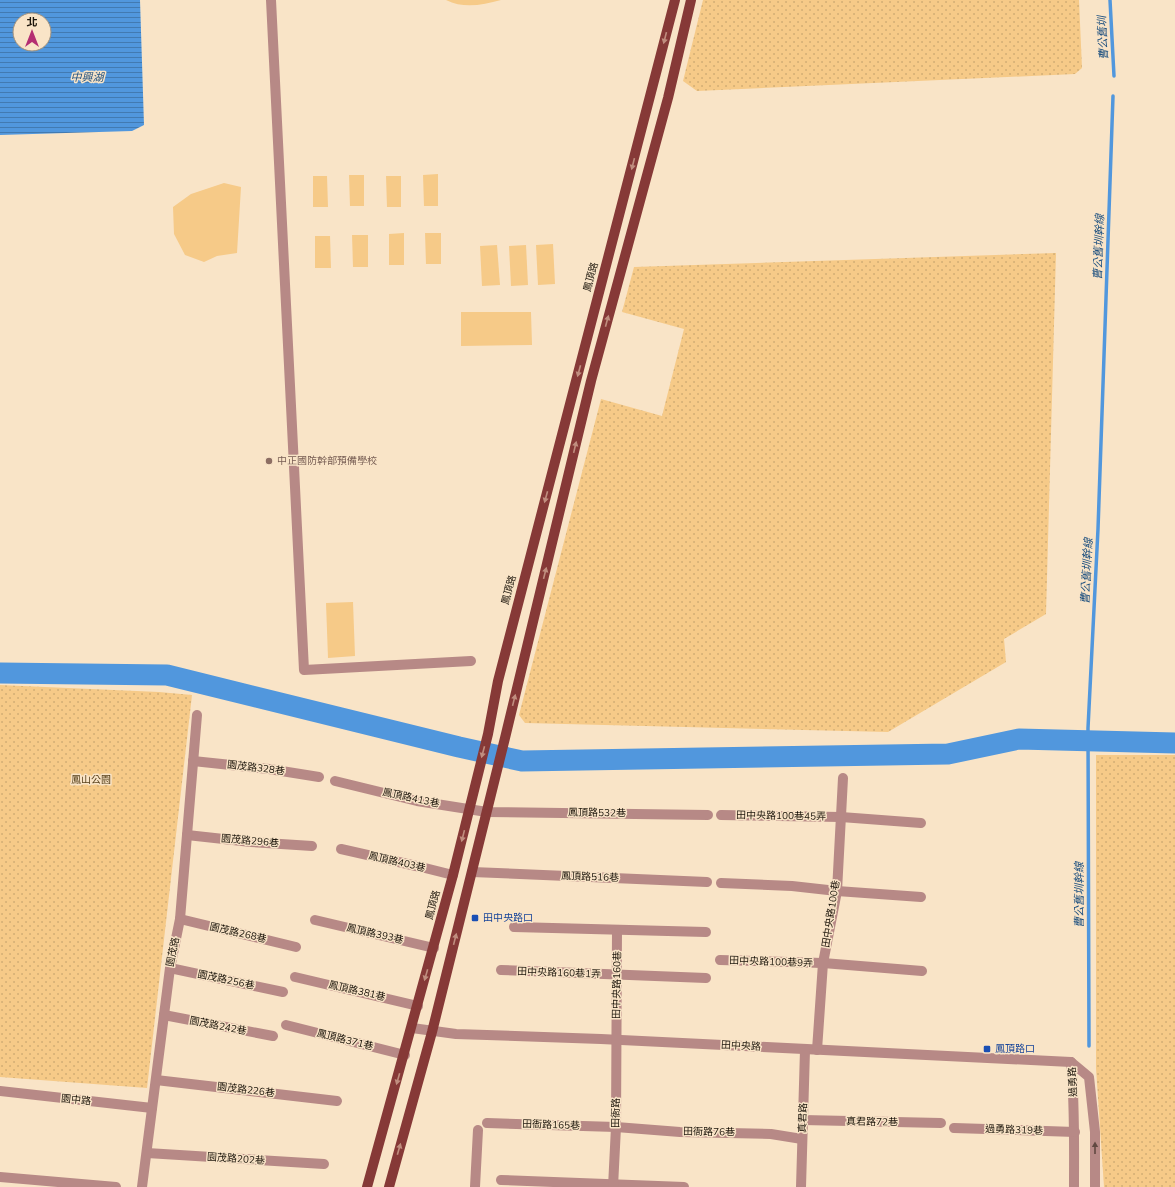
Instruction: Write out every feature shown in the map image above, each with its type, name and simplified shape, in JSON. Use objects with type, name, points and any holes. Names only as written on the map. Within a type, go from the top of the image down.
[{"type":"main road","name":"鳳頂路","points":[[368,1187],[453,875],[488,734],[498,681],[675,0]]},
{"type":"main road","points":[[388,1187],[432,1032],[487,812],[591,381],[668,98],[691,0]]},
{"type":"street","points":[[272,0],[304,670],[471,661]]},
{"type":"street","name":"園茂路","points":[[142,1187],[170,968],[180,919],[197,715]]},
{"type":"street","name":"園茂路328巷","points":[[193,761],[269,769],[319,777]]},
{"type":"street","name":"田中央路100巷","points":[[817,1050],[823,963],[837,891],[842,778]]},
{"type":"street","name":"鳳頂路413巷","points":[[335,781],[417,801],[470,808],[487,812]]},
{"type":"street","name":"鳳頂路532巷","points":[[487,812],[708,815]]},
{"type":"street","name":"田中央路100巷45弄","points":[[721,815],[840,817],[921,823]]},
{"type":"street","name":"園茂路296巷","points":[[187,835],[251,842],[312,846]]},
{"type":"street","name":"鳳頂路403巷","points":[[341,849],[453,875]]},
{"type":"street","name":"鳳頂路516巷","points":[[472,872],[707,882]]},
{"type":"street","points":[[721,883],[792,886],[921,897]]},
{"type":"street","name":"園茂路268巷","points":[[180,919],[296,947]]},
{"type":"street","name":"鳳頂路393巷","points":[[315,920],[434,948]]},
{"type":"street","points":[[514,927],[706,932]]},
{"type":"street","name":"田中央路160巷","points":[[616,1040],[617,930]]},
{"type":"street","name":"田中央路100巷9弄","points":[[720,960],[823,963],[922,971]]},
{"type":"street","name":"園茂路256巷","points":[[170,968],[283,992]]},
{"type":"street","name":"田中央路160巷1弄","points":[[501,970],[706,978]]},
{"type":"street","name":"鳳頂路381巷","points":[[295,977],[418,1006]]},
{"type":"street","name":"園茂路242巷","points":[[164,1016],[273,1036]]},
{"type":"street","name":"鳳頂路371巷","points":[[286,1026],[405,1055]]},
{"type":"street","name":"田中央路","points":[[412,1028],[432,1032],[456,1034],[616,1040],[1072,1062]]},
{"type":"street","name":"田衙路","points":[[613,1186],[616,1128],[616,1040]]},
{"type":"street","name":"真君路","points":[[801,1187],[805,1050]]},
{"type":"street","name":"過勇路","points":[[1072,1062],[1075,1132],[1074,1187]]},
{"type":"street","name":"過勇路","points":[[1072,1062],[1089,1077],[1095,1132],[1096,1187]]},
{"type":"street","name":"園茂路226巷","points":[[156,1080],[337,1101]]},
{"type":"street","name":"園中路","points":[[0,1091],[152,1108]]},
{"type":"street","name":"真君路72巷","points":[[803,1120],[941,1123]]},
{"type":"street","name":"田衙路165巷","points":[[487,1123],[616,1128]]},
{"type":"street","name":"田衙路76巷","points":[[616,1128],[680,1132],[771,1134],[802,1139]]},
{"type":"street","name":"過勇路319巷","points":[[954,1128],[1075,1132]]},
{"type":"street","points":[[475,1187],[478,1130]]},
{"type":"street","name":"園茂路202巷","points":[[146,1153],[324,1164]]},
{"type":"street","points":[[0,1177],[116,1187]]},
{"type":"street","points":[[501,1180],[613,1186],[684,1187]]},
{"type":"green space","points":[[446,0],[501,0],[480,5],[466,5],[453,3]]},
{"type":"green space","points":[[703,0],[1079,0],[1082,68],[1075,74],[697,91],[683,81]]},
{"type":"green space","points":[[438,174],[438,206],[424,206],[423,175]]},
{"type":"green space","points":[[349,175],[364,175],[364,206],[350,206]]},
{"type":"green space","points":[[313,176],[327,176],[328,207],[313,207]]},
{"type":"green space","points":[[386,176],[401,176],[401,207],[387,207]]},
{"type":"green space","points":[[224,183],[241,187],[237,253],[217,256],[204,262],[185,255],[174,234],[173,207],[191,194]]},
{"type":"green space","points":[[404,233],[404,265],[389,265],[389,234]]},
{"type":"green space","points":[[425,233],[441,233],[441,264],[426,264]]},
{"type":"green space","points":[[352,235],[368,235],[368,267],[353,267]]},
{"type":"green space","points":[[315,236],[330,236],[331,268],[315,268]]},
{"type":"green space","points":[[553,244],[555,284],[538,285],[536,245]]},
{"type":"green space","points":[[497,245],[500,285],[482,286],[480,246]]},
{"type":"green space","points":[[526,245],[528,285],[511,286],[509,246]]},
{"type":"green space","points":[[1056,253],[1046,614],[1004,639],[1006,662],[888,732],[525,723],[519,715],[601,399],[662,416],[684,329],[622,312],[634,267]]},
{"type":"green space","points":[[461,312],[531,312],[532,345],[461,346]]},
{"type":"green space","points":[[353,602],[355,656],[328,658],[326,603]]},
{"type":"green space","name":"鳳山公園","points":[[0,685],[159,692],[192,695],[147,1088],[0,1077]]},
{"type":"green space","points":[[1096,755],[1175,755],[1175,1187],[1104,1187],[1096,1068]]},
{"type":"water","name":"中興湖","points":[[0,0],[140,0],[144,125],[132,131],[0,135]]},
{"type":"waterway","name":"曹公舊圳","points":[[1110,0],[1114,76]]},
{"type":"waterway","name":"曹公舊圳幹線","points":[[1089,1046],[1088,728],[1098,529],[1113,96]]},
{"type":"waterway","points":[[0,673],[167,675],[459,747],[522,761],[948,754],[1019,739],[1175,743]]},
{"type":"place","name":"中正國防幹部預備學校","points":[[269,461]]},
{"type":"place","name":"田中央路口","points":[[475,918]]},
{"type":"place","name":"鳳頂路口","points":[[987,1049]]}]
